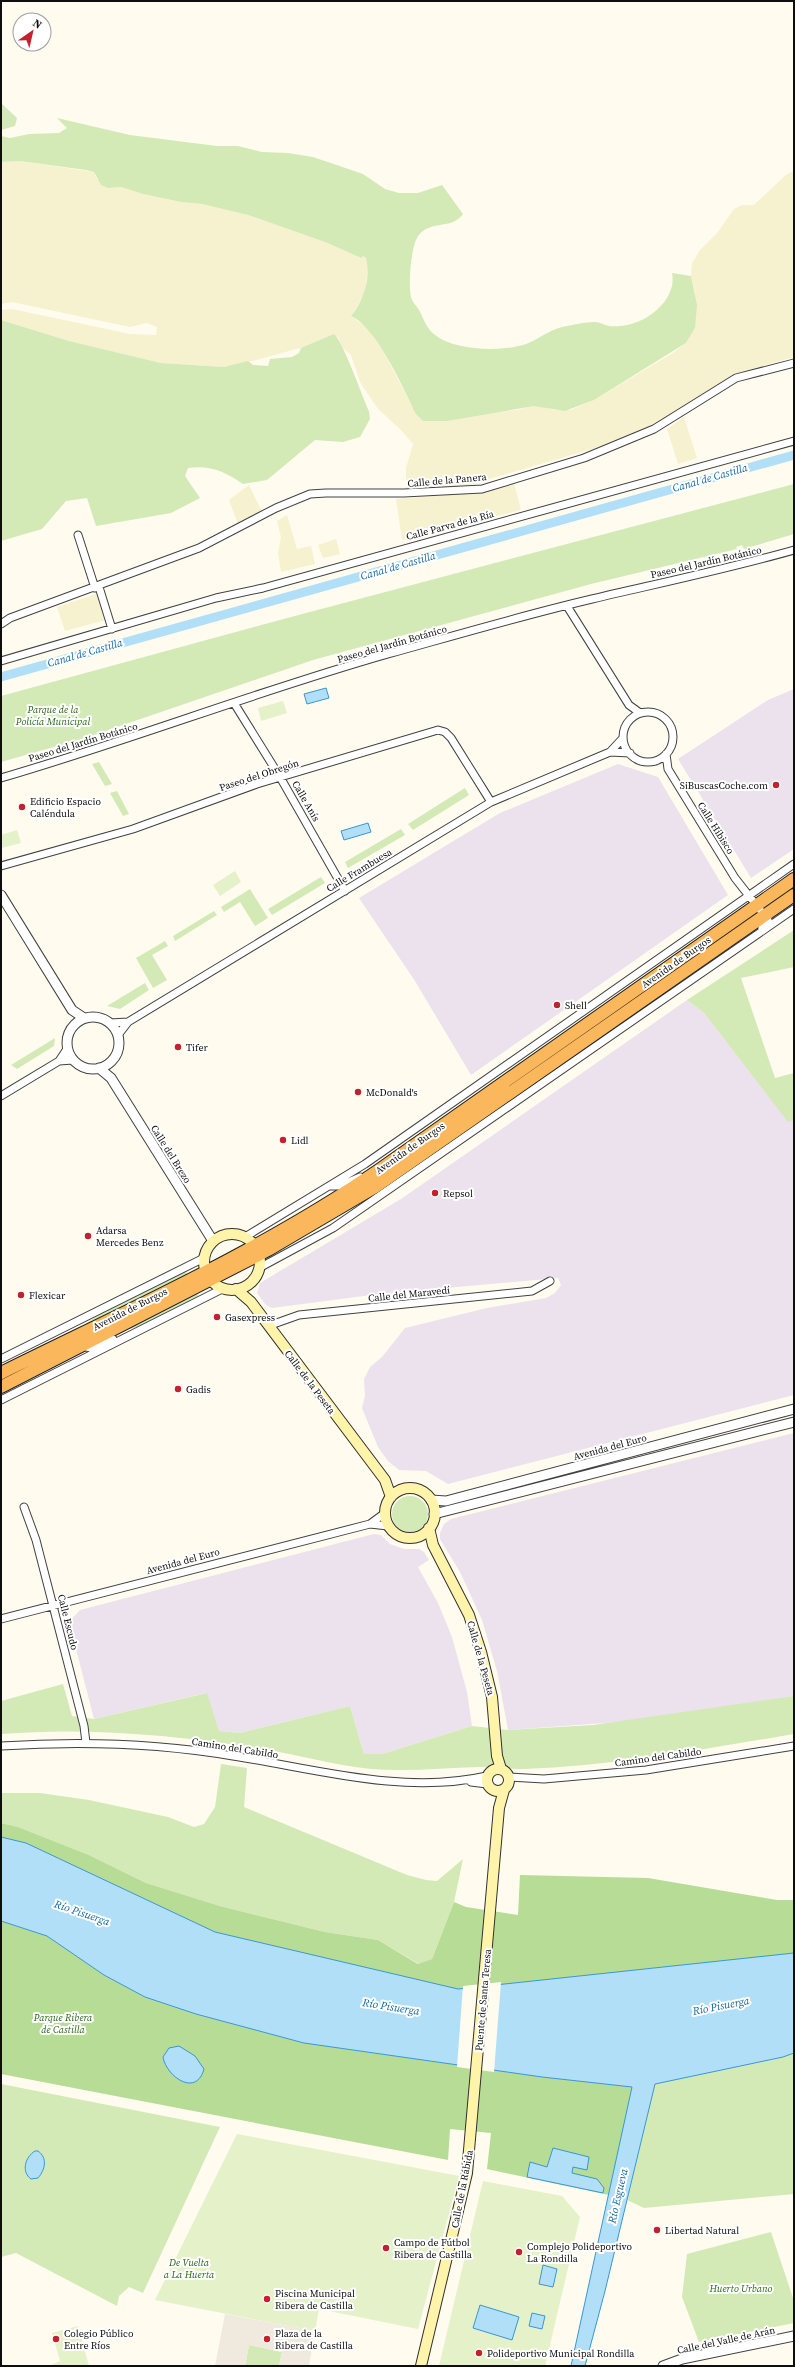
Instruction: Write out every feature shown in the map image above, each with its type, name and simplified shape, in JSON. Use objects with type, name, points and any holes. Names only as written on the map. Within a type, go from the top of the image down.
[{"type":"highway","name":"Avenida de Burgos","points":[[473,1112],[676,962],[794,880]]},
{"type":"highway","name":"Avenida de Burgos","points":[[9,1374],[82,1346],[208,1275],[253,1245],[324,1205],[449,1128],[617,1018],[757,905],[794,895]]},
{"type":"highway","name":"Avenida de Burgos","points":[[253,1245],[375,1187],[449,1128]]},
{"type":"highway","name":"Avenida de Burgos","points":[[1,1387],[9,1374],[208,1275]]},
{"type":"main road","points":[[250,1284],[236,1289],[224,1288],[208,1275],[204,1258],[213,1241],[226,1234],[253,1245],[259,1268],[250,1284],[251,1302]]},
{"type":"main road","name":"Calle de la Peseta","points":[[236,1289],[251,1302],[385,1480],[399,1490]]},
{"type":"main road","name":"Calle de la Peseta","points":[[385,1480],[391,1497]]},
{"type":"main road","points":[[415,1489],[423,1492],[431,1500],[434,1514],[429,1528],[420,1535],[410,1538],[401,1536],[388,1526],[385,1513],[391,1497],[399,1490],[415,1489]]},
{"type":"main road","name":"Calle de la Peseta","points":[[429,1528],[433,1545],[454,1582],[469,1615],[481,1652],[492,1697],[497,1756],[492,1775]]},
{"type":"main road","name":"Calle de la Peseta","points":[[420,1535],[433,1545]]},
{"type":"main road","points":[[492,1775],[504,1785]]},
{"type":"main road","points":[[492,1775],[504,1785]]},
{"type":"main road","name":"Puente de Santa Teresa","points":[[472,2129],[499,1808],[504,1785]]},
{"type":"main road","name":"Calle de la Rábida","points":[[421,2366],[467,2172],[472,2129]]},
{"type":"street","name":"Calle de la Panera","points":[[1,624],[10,618],[199,548],[276,508],[310,494],[326,492],[404,494],[482,488],[584,458],[654,429],[736,378],[794,363]]},
{"type":"street","name":"Calle Parva de la Ría","points":[[1,661],[112,630],[216,598],[263,588],[794,441]]},
{"type":"street","points":[[78,535],[112,630]]},
{"type":"street","name":"Paseo del Jardín Botánico","points":[[1,778],[87,753],[234,703],[387,654],[567,606],[744,564],[794,550]]},
{"type":"street","points":[[567,606],[629,705],[640,713]]},
{"type":"street","name":"Calle Anís","points":[[234,703],[280,777],[345,891]]},
{"type":"street","points":[[629,705],[631,719]]},
{"type":"street","points":[[640,713],[656,713],[668,722],[673,738],[666,754],[661,759],[653,761],[640,760],[630,753],[623,738],[624,730],[631,719],[640,713]]},
{"type":"street","name":"Paseo del Obregón","points":[[1,866],[133,829],[280,777],[438,730],[445,732],[450,738],[491,802]]},
{"type":"street","name":"Calle Frambuesa","points":[[118,1035],[128,1022],[491,802],[610,752],[623,738]]},
{"type":"street","name":"Calle Frambuesa","points":[[610,752],[630,753]]},
{"type":"street","name":"Calle Hibisco","points":[[666,754],[668,769],[735,878],[757,905]]},
{"type":"street","points":[[653,761],[668,769]]},
{"type":"street","name":"Avenida de Burgos","points":[[253,1245],[330,1186],[366,1164],[631,978],[757,905],[794,864]]},
{"type":"street","points":[[1,895],[72,1010],[84,1018],[101,1018],[110,1024],[118,1035],[118,1048],[109,1063],[99,1068],[87,1068],[73,1060],[67,1049],[67,1036],[72,1026],[72,1010]]},
{"type":"street","points":[[757,905],[768,920],[757,935]]},
{"type":"street","points":[[259,1268],[333,1228],[794,909]]},
{"type":"street","points":[[631,978],[676,962]]},
{"type":"street","points":[[617,1018],[670,995]]},
{"type":"street","points":[[72,1026],[84,1018]]},
{"type":"street","name":"Calle Frambuesa","points":[[110,1024],[128,1022]]},
{"type":"street","points":[[537,1088],[579,1044]]},
{"type":"street","points":[[1,1096],[59,1061],[67,1049]]},
{"type":"street","points":[[59,1061],[73,1060]]},
{"type":"street","name":"Calle del Brezo","points":[[109,1063],[111,1078]]},
{"type":"street","name":"Calle del Brezo","points":[[99,1068],[111,1078],[213,1241]]},
{"type":"street","points":[[481,1084],[470,1097],[473,1112],[481,1121],[494,1118]]},
{"type":"street","points":[[426,1122],[438,1120],[449,1128],[450,1142],[442,1152]]},
{"type":"street","points":[[330,1186],[340,1186],[379,1170]]},
{"type":"street","points":[[351,1215],[375,1187]]},
{"type":"street","name":"Avenida de Burgos","points":[[1,1359],[204,1258]]},
{"type":"street","name":"Calle del Maravedí","points":[[268,1326],[299,1315],[532,1291],[550,1281]]},
{"type":"street","points":[[1,1400],[224,1288]]},
{"type":"street","points":[[41,1380],[21,1385],[9,1374],[18,1356],[76,1322]]},
{"type":"street","points":[[82,1346],[91,1348],[136,1332]]},
{"type":"street","name":"Avenida del Euro","points":[[431,1500],[446,1501],[794,1409]]},
{"type":"street","name":"Avenida del Euro","points":[[434,1514],[794,1422]]},
{"type":"street","name":"Calle Escudo","points":[[24,1507],[36,1540],[84,1726],[86,1744]]},
{"type":"street","name":"Avenida del Euro","points":[[370,1524],[385,1513]]},
{"type":"street","name":"Avenida del Euro","points":[[1,1618],[370,1524],[388,1526]]},
{"type":"street","name":"Camino del Cabildo","points":[[1,1746],[86,1744],[181,1749],[233,1756],[340,1776],[390,1781],[439,1783],[465,1781],[492,1775]]},
{"type":"street","name":"Camino del Cabildo","points":[[504,1785],[523,1779],[646,1770],[794,1746]]},
{"type":"street","name":"Calle del Valle de Arán","points":[[663,2366],[682,2359],[794,2336]]},
{"type":"shaded area","points":[[20,161],[94,172],[96,178],[108,188],[121,187],[143,194],[181,202],[202,204],[248,215],[325,242],[360,258],[363,256],[366,258],[368,266],[365,293],[351,316],[367,328],[383,351],[412,406],[423,421],[517,410],[536,405],[555,410],[571,410],[594,400],[673,353],[686,343],[695,328],[695,293],[691,276],[692,263],[700,250],[718,232],[734,209],[742,205],[754,205],[787,174],[794,171],[794,357],[741,372],[658,423],[609,444],[469,485],[406,490],[406,468],[413,444],[401,430],[378,409],[360,382],[351,355],[343,348],[338,337],[334,334],[311,345],[224,367],[161,363],[69,341],[1,320],[1,310],[12,309],[130,334],[156,335],[157,327],[147,323],[130,327],[12,302],[1,304],[1,162]]},
{"type":"shaded area","points":[[684,417],[697,458],[678,464],[667,429]]},
{"type":"shaded area","points":[[514,483],[521,510],[402,540],[396,499],[458,494]]},
{"type":"shaded area","points":[[249,485],[262,512],[238,524],[229,500]]},
{"type":"shaded area","points":[[287,515],[297,549],[311,546],[315,564],[281,572],[278,553],[281,537],[277,521]]},
{"type":"shaded area","points":[[336,539],[340,554],[323,558],[318,545]]},
{"type":"shaded area","points":[[105,591],[113,618],[65,631],[57,607]]},
{"type":"shaded area","points":[[794,689],[794,849],[751,878],[678,759],[768,700]]},
{"type":"shaded area","points":[[618,764],[658,777],[728,895],[471,1075],[415,981],[359,898],[500,813]]},
{"type":"shaded area","points":[[687,1000],[704,1013],[788,1121],[794,1120],[794,1395],[448,1484],[426,1471],[399,1470],[388,1461],[378,1447],[362,1408],[365,1396],[364,1379],[370,1367],[382,1357],[405,1328],[487,1308],[546,1298],[555,1293],[561,1285],[558,1278],[379,1294],[272,1308],[266,1305],[257,1293],[260,1283],[401,1199]]},
{"type":"shaded area","points":[[794,1433],[794,1696],[633,1721],[508,1730],[497,1671],[482,1620],[460,1572],[440,1539],[440,1533],[444,1524],[451,1519]]},
{"type":"shaded area","points":[[374,1534],[381,1535],[390,1544],[404,1549],[419,1549],[424,1552],[429,1560],[418,1567],[438,1603],[452,1637],[467,1692],[472,1726],[382,1754],[364,1754],[350,1706],[240,1733],[219,1731],[206,1693],[94,1719],[69,1622],[80,1610]]},
{"type":"shaded area","name":"Plaza de la Ribera de Castilla","points":[[225,2314],[315,2331],[309,2366],[279,2366],[282,2352],[249,2345],[245,2366],[215,2366]]},
{"type":"green space","points":[[1,103],[17,118],[15,126],[1,130]]},
{"type":"green space","points":[[57,118],[130,135],[217,146],[238,146],[262,152],[288,153],[313,157],[363,174],[385,189],[399,193],[418,193],[442,185],[463,214],[452,222],[426,229],[420,233],[414,245],[411,260],[410,292],[412,301],[418,308],[429,329],[435,335],[454,344],[467,347],[492,349],[516,347],[535,340],[557,328],[587,322],[599,322],[609,326],[617,326],[640,321],[654,312],[665,301],[672,288],[672,273],[691,276],[697,305],[695,328],[686,343],[594,400],[565,411],[534,406],[447,421],[423,421],[416,414],[397,375],[379,345],[370,332],[360,322],[351,316],[360,303],[367,281],[368,273],[366,258],[363,256],[361,258],[325,242],[248,215],[202,204],[181,202],[143,194],[121,187],[108,188],[101,185],[94,172],[20,161],[1,162],[1,136],[10,138],[29,134],[59,133],[67,128]]},
{"type":"green space","points":[[1,320],[69,341],[161,363],[224,367],[248,361],[253,365],[268,366],[270,359],[292,357],[299,353],[301,348],[334,334],[342,346],[369,411],[370,419],[360,437],[343,442],[315,440],[267,480],[243,484],[217,470],[196,467],[188,468],[185,476],[200,498],[171,513],[96,526],[87,498],[66,501],[42,529],[1,541]]},
{"type":"green space","name":"Parque de la Policía Municipal","points":[[794,484],[794,534],[744,549],[742,545],[736,547],[737,549],[591,584],[313,660],[82,739],[1,762],[1,696],[291,617]]},
{"type":"green space","points":[[283,701],[287,713],[261,721],[258,708]]},
{"type":"green space","points":[[99,762],[112,784],[105,786],[92,764]]},
{"type":"green space","points":[[465,788],[469,795],[413,830],[408,824]]},
{"type":"green space","points":[[117,791],[129,814],[123,816],[110,793]]},
{"type":"green space","points":[[401,829],[405,835],[348,868],[345,862]]},
{"type":"green space","points":[[17,830],[21,843],[1,848],[1,835]]},
{"type":"green space","points":[[235,871],[241,882],[220,896],[213,885]]},
{"type":"green space","points":[[321,877],[325,883],[272,915],[268,909]]},
{"type":"green space","points":[[250,889],[268,918],[255,926],[240,902],[224,912],[221,907]]},
{"type":"green space","points":[[214,911],[217,915],[175,941],[173,936]]},
{"type":"green space","points":[[794,930],[794,967],[741,978],[775,1078],[794,1073],[794,1120],[788,1122],[704,1013],[687,1000]]},
{"type":"green space","points":[[165,941],[168,946],[152,955],[167,980],[153,988],[136,958]]},
{"type":"green space","points":[[145,983],[149,990],[120,1009],[107,1006]]},
{"type":"green space","points":[[55,1038],[54,1046],[17,1069],[11,1065]]},
{"type":"green space","points":[[185,1271],[187,1274],[77,1330],[101,1313]]},
{"type":"green space","points":[[197,1293],[199,1298],[151,1322],[126,1329]]},
{"type":"green space","points":[[413,1496],[423,1501],[427,1507],[427,1521],[423,1527],[417,1531],[407,1532],[397,1527],[393,1521],[392,1511],[397,1501],[403,1497]]},
{"type":"green space","points":[[63,1684],[72,1716],[94,1719],[207,1693],[219,1731],[240,1733],[350,1706],[364,1754],[382,1754],[472,1726],[508,1730],[593,1725],[794,1696],[794,1734],[626,1761],[524,1769],[479,1767],[398,1770],[357,1767],[257,1748],[161,1736],[65,1731],[1,1734],[1,1701]]},
{"type":"green space","points":[[221,1764],[247,1768],[244,1807],[407,1875],[437,1881],[463,1859],[454,1902],[432,1959],[419,1964],[378,1940],[325,1932],[220,1906],[146,1883],[89,1855],[18,1827],[1,1823],[1,1793],[40,1793],[89,1800],[168,1817],[194,1827],[204,1824],[215,1807]]},
{"type":"green space","points":[[1,1823],[18,1827],[89,1855],[146,1883],[220,1906],[325,1932],[378,1940],[418,1964],[432,1959],[454,1902],[466,1907],[518,1915],[520,1875],[648,1878],[777,1900],[794,1900],[794,1953],[458,1989],[215,1932],[26,1843],[1,1837]]},
{"type":"green space","name":"Parque Ribera de Castilla","points":[[1,1921],[47,1936],[104,1975],[145,1997],[196,2014],[304,2043],[542,2077],[632,2087],[609,2195],[487,2169],[491,2133],[450,2129],[448,2160],[1,2074]]},
{"type":"green space","points":[[794,2053],[794,2194],[644,2208],[627,2200],[654,2084],[783,2057]]},
{"type":"green space","points":[[1,2084],[220,2127],[143,2293],[129,2287],[119,2296],[117,2306],[16,2253],[1,2257]]},
{"type":"green space","name":"De Vuelta a La Huerta","points":[[237,2134],[459,2176],[418,2329],[319,2309],[315,2331],[155,2300]]},
{"type":"green space","name":"Complejo Polideportivo La Rondilla","points":[[483,2181],[562,2196],[580,2217],[545,2366],[439,2366]]},
{"type":"green space","name":"Huerto Urbano","points":[[771,2232],[794,2301],[794,2323],[699,2342],[682,2297],[687,2254]]},
{"type":"green space","points":[[78,2326],[89,2366],[49,2366],[60,2361],[52,2333]]},
{"type":"green space","points":[[249,2345],[282,2352],[279,2366],[245,2366]]},
{"type":"water","points":[[326,688],[329,698],[307,704],[304,694]]},
{"type":"water","points":[[368,823],[371,832],[344,840],[341,831]]},
{"type":"water","points":[[1,1837],[26,1843],[215,1932],[458,1989],[794,1953],[794,2053],[783,2057],[655,2084],[605,2291],[585,2366],[571,2366],[632,2087],[542,2077],[304,2043],[196,2014],[145,1997],[104,1975],[47,1936],[1,1921]]},
{"type":"water","points":[[179,2046],[195,2056],[204,2069],[200,2078],[195,2082],[188,2083],[175,2077],[165,2064],[163,2057],[169,2048]]},
{"type":"water","points":[[553,2148],[589,2157],[587,2170],[573,2167],[572,2173],[597,2179],[604,2188],[603,2193],[527,2177],[530,2162],[547,2167]]},
{"type":"water","points":[[35,2151],[38,2151],[43,2157],[44,2168],[38,2178],[31,2179],[26,2173],[25,2169],[29,2157]]},
{"type":"water","points":[[543,2265],[557,2269],[553,2287],[539,2284]]},
{"type":"water","points":[[480,2305],[519,2317],[512,2340],[473,2328]]},
{"type":"water","points":[[532,2313],[545,2316],[542,2329],[529,2326]]},
{"type":"pier","points":[[501,1982],[494,2072],[457,2067],[463,1986]]},
{"type":"waterway","name":"Canal de Castilla","points":[[1,677],[794,455]]},
{"type":"place","name":"SiBuscasCoche.com","points":[[776,785]]},
{"type":"place","name":"Edificio Espacio Caléndula","points":[[22,807]]},
{"type":"place","name":"Shell","points":[[557,1005]]},
{"type":"place","name":"Tifer","points":[[178,1047]]},
{"type":"place","name":"McDonald's","points":[[358,1092]]},
{"type":"place","name":"Lidl","points":[[283,1140]]},
{"type":"place","name":"Repsol","points":[[435,1193]]},
{"type":"place","name":"Adarsa Mercedes Benz","points":[[88,1236]]},
{"type":"place","name":"Flexicar","points":[[21,1295]]},
{"type":"place","name":"Gasexpress","points":[[217,1317]]},
{"type":"place","name":"Gadis","points":[[178,1389]]},
{"type":"place","name":"Libertad Natural","points":[[657,2230]]},
{"type":"place","name":"Campo de Fútbol Ribera de Castilla","points":[[386,2248]]},
{"type":"place","name":"Complejo Polideportivo La Rondilla","points":[[519,2252]]},
{"type":"place","name":"Piscina Municipal Ribera de Castilla","points":[[267,2299]]},
{"type":"place","name":"Colegio Público Entre Ríos","points":[[56,2339]]},
{"type":"place","name":"Plaza de la Ribera de Castilla","points":[[267,2339]]},
{"type":"place","name":"Polideportivo Municipal Rondilla","points":[[479,2353]]},
{"type":"water label","name":"Río Pisuerga","points":[[82,1913]]},
{"type":"water label","name":"Río Pisuerga","points":[[721,2006]]},
{"type":"water label","name":"Río Pisuerga","points":[[391,2007]]},
{"type":"water label","name":"Río Esgueva","points":[[618,2196]]}]
